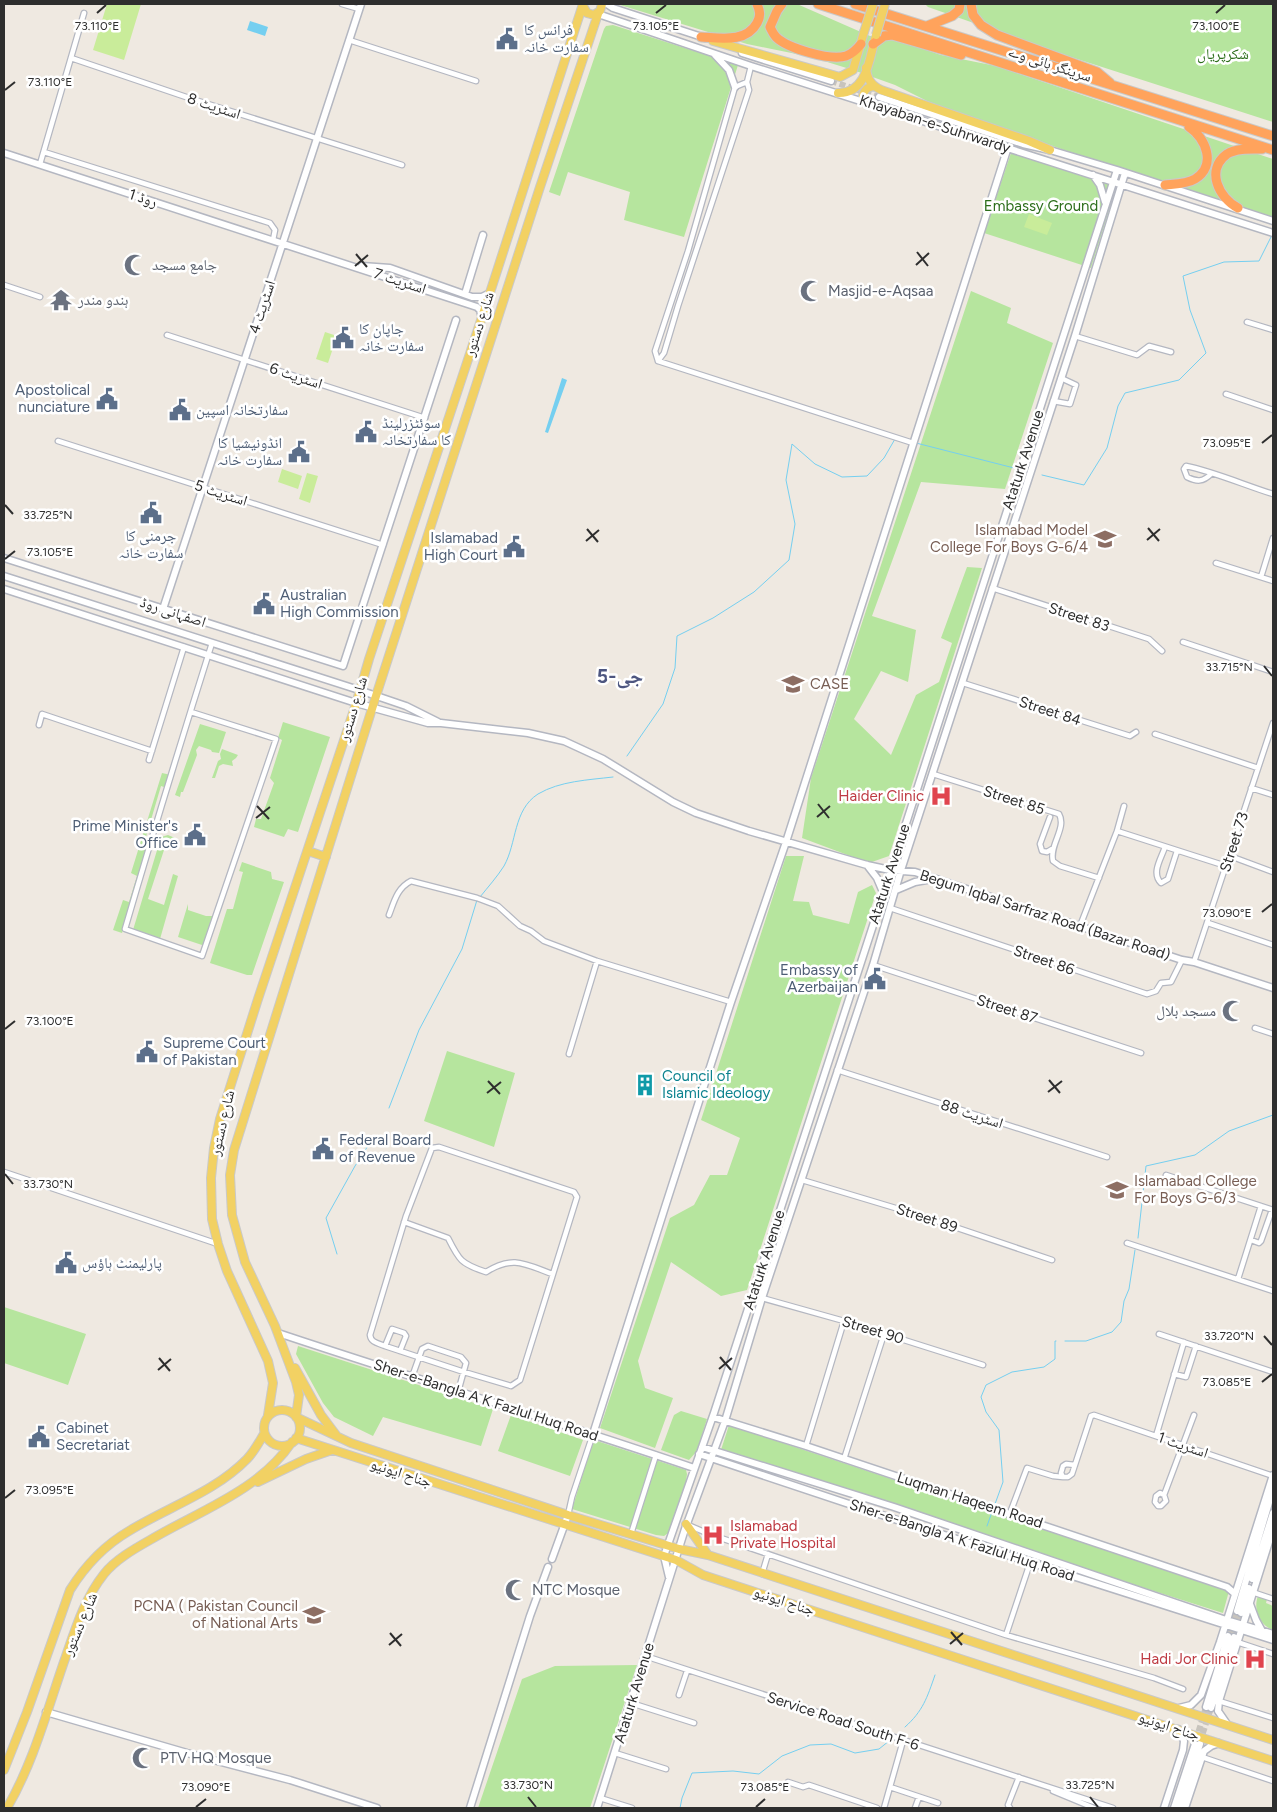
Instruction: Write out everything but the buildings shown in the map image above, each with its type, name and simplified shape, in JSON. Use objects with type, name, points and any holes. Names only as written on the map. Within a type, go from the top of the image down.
[{"type":"highway","points":[[701,37],[733,38],[745,36],[754,29],[760,19],[760,11],[757,4]]},
{"type":"highway","points":[[782,4],[776,11],[770,27],[775,37],[782,42],[833,58],[846,56],[856,50],[861,44]]},
{"type":"highway","name":"سرینگر ہائی وے","points":[[818,4],[1270,149]]},
{"type":"highway","name":"سرینگر ہائی وے","points":[[855,4],[1273,136]]},
{"type":"highway","points":[[927,26],[952,16],[959,10],[960,4]]},
{"type":"highway","points":[[971,4],[973,15],[981,26],[998,36],[1098,72],[1113,85]]},
{"type":"highway","points":[[873,44],[884,36],[892,35],[958,54],[981,56]]},
{"type":"highway","points":[[1164,185],[1191,181],[1200,175],[1208,159],[1204,141],[1193,129],[1182,122]]},
{"type":"highway","points":[[1238,208],[1226,201],[1218,189],[1216,175],[1221,161],[1225,156],[1237,150],[1270,149]]},
{"type":"main road","name":"شارع دستور","points":[[268,1415],[273,1383],[268,1361],[227,1271],[212,1219],[211,1178],[220,1119],[482,318],[581,4]]},
{"type":"main road","points":[[581,4],[587,13],[598,14]]},
{"type":"main road","name":"شارع دستور","points":[[296,1417],[299,1396],[296,1382],[278,1333],[238,1241],[232,1215],[230,1174],[234,1150],[376,696],[540,187],[602,4]]},
{"type":"main road","points":[[711,40],[829,78],[840,77],[852,70],[873,4]]},
{"type":"main road","points":[[838,93],[850,92],[858,87],[863,80],[885,4]]},
{"type":"main road","points":[[866,68],[868,80],[874,86],[933,109],[1029,140],[1050,150]]},
{"type":"main road","points":[[869,102],[864,94],[867,88],[874,86]]},
{"type":"main road","points":[[308,851],[326,856]]},
{"type":"main road","points":[[245,1041],[266,1047]]},
{"type":"main road","points":[[287,1357],[322,1416],[337,1436]]},
{"type":"main road","points":[[288,1410],[296,1417],[300,1428],[294,1440],[288,1445],[276,1445],[271,1442],[264,1434],[264,1424],[268,1415],[272,1412],[288,1410]]},
{"type":"main road","name":"جناح ایونیو","points":[[296,1417],[351,1443],[668,1546],[708,1555],[1273,1740]]},
{"type":"main road","name":"شارع دستور","points":[[4,1770],[24,1720],[67,1598],[80,1573],[112,1543],[128,1531],[228,1476],[247,1458],[264,1434]]},
{"type":"main road","name":"شارع دستور","points":[[7,1808],[16,1792],[78,1621],[88,1598],[105,1573],[140,1546],[246,1487],[276,1462],[294,1440]]},
{"type":"main road","name":"جناح ایونیو","points":[[294,1440],[332,1450],[664,1556],[676,1560],[703,1575],[1273,1761]]},
{"type":"main road","points":[[246,1487],[306,1459],[332,1450]]},
{"type":"main road","points":[[686,1524],[708,1555]]},
{"type":"street","points":[[342,4],[360,6]]},
{"type":"street","points":[[607,4],[627,13],[711,40]]},
{"type":"street","name":"اسٹریٹ 4","points":[[163,609],[360,6]]},
{"type":"street","points":[[40,164],[84,12]]},
{"type":"street","points":[[624,23],[627,13]]},
{"type":"street","name":"Khayaban-e-Suhrwardy","points":[[598,14],[751,66],[1273,232]]},
{"type":"street","points":[[349,40],[476,81]]},
{"type":"street","points":[[658,361],[655,352],[688,251],[735,87],[728,70],[714,53]]},
{"type":"street","name":"اسٹریٹ 8","points":[[71,58],[402,165]]},
{"type":"street","points":[[658,361],[664,353],[749,90],[747,82],[751,66]]},
{"type":"street","points":[[735,87],[747,82]]},
{"type":"street","points":[[879,96],[1023,144],[1117,170],[1273,221]]},
{"type":"street","points":[[552,1558],[565,1525],[572,1497],[594,1434],[731,1002],[786,842],[913,443],[1004,166],[1008,147]]},
{"type":"street","points":[[44,152],[270,223],[275,230],[273,240]]},
{"type":"street","name":"روڈ 1","points":[[4,153],[282,243]]},
{"type":"street","name":"Ataturk Avenue","points":[[664,1556],[713,1417],[1117,170]]},
{"type":"street","name":"Ataturk Avenue","points":[[597,1808],[686,1524],[725,1421],[762,1298],[873,965],[901,870],[1075,336],[1125,173]]},
{"type":"street","points":[[1092,174],[1100,185],[1105,206]]},
{"type":"street","points":[[464,294],[483,235]]},
{"type":"street","points":[[690,239],[699,242]]},
{"type":"street","name":"اسٹریٹ 7","points":[[282,243],[477,307],[482,318]]},
{"type":"street","points":[[688,251],[696,253]]},
{"type":"street","points":[[353,266],[390,268],[476,297],[482,297],[490,292]]},
{"type":"street","points":[[4,285],[40,297]]},
{"type":"street","points":[[384,545],[456,320]]},
{"type":"street","points":[[1247,322],[1273,330]]},
{"type":"street","name":"اسٹریٹ 6","points":[[167,335],[425,418]]},
{"type":"street","points":[[1075,336],[1137,355],[1149,346],[1171,352]]},
{"type":"street","points":[[658,361],[913,443]]},
{"type":"street","points":[[1053,401],[1070,404],[1076,385],[1061,378]]},
{"type":"street","points":[[1226,394],[1273,410]]},
{"type":"street","name":"اسٹریٹ 5","points":[[58,441],[384,545]]},
{"type":"street","points":[[1211,474],[1205,480],[1198,481],[1187,477],[1184,469],[1186,466],[1211,474],[1273,494]]},
{"type":"street","points":[[1261,577],[1273,538]]},
{"type":"street","name":"اصفہانی روڈ","points":[[4,558],[343,666],[384,545]]},
{"type":"street","points":[[1216,563],[1273,581]]},
{"type":"street","points":[[989,564],[1000,566]]},
{"type":"street","points":[[4,576],[359,690],[406,706],[441,723]]},
{"type":"street","points":[[32,597],[34,586]]},
{"type":"street","name":"Street 83","points":[[992,588],[1149,639],[1162,651]]},
{"type":"street","name":"Begum Iqbal Sarfraz Road (Bazar Road)","points":[[4,589],[356,703],[428,723],[528,733],[564,740],[603,759],[673,802],[724,824],[867,865],[890,870],[915,872],[936,878],[1182,960],[1194,962],[1273,988]]},
{"type":"street","points":[[1184,642],[1273,672]]},
{"type":"street","points":[[191,712],[276,739],[202,956],[125,929],[208,655],[212,643]]},
{"type":"street","points":[[149,760],[184,647]]},
{"type":"street","name":"Street 84","points":[[963,683],[1130,736],[1136,732]]},
{"type":"street","points":[[39,724],[42,714],[152,751]]},
{"type":"street","name":"Street 73","points":[[1194,962],[1273,723]]},
{"type":"street","points":[[1155,734],[1258,768]]},
{"type":"street","name":"Street 85","points":[[933,774],[1059,814],[1062,823],[1052,849]]},
{"type":"street","points":[[1252,788],[1273,795]]},
{"type":"street","points":[[1080,926],[1117,831],[1124,806]]},
{"type":"street","points":[[1050,817],[1040,844],[1042,851],[1047,852],[1052,849],[1053,861],[1060,866],[1099,878]]},
{"type":"street","points":[[1117,831],[1226,866]]},
{"type":"street","points":[[1165,847],[1156,874],[1156,879],[1161,883],[1168,879],[1177,851]]},
{"type":"street","points":[[1230,856],[1273,872]]},
{"type":"street","points":[[867,865],[877,878],[883,893]]},
{"type":"street","points":[[896,890],[915,882],[936,878]]},
{"type":"street","points":[[389,916],[397,893],[404,885],[411,881],[485,901],[502,909],[520,926],[544,941],[597,961],[731,1002]]},
{"type":"street","name":"Street 86","points":[[890,908],[1147,994],[1156,991],[1161,984],[1171,982],[1182,960]]},
{"type":"street","points":[[1208,924],[1273,943]]},
{"type":"street","points":[[569,1054],[597,961]]},
{"type":"street","name":"Street 87","points":[[873,965],[1140,1053]]},
{"type":"street","points":[[1255,1028],[1273,1034]]},
{"type":"street","name":"اسٹریٹ 88","points":[[838,1070],[1107,1157]]},
{"type":"street","points":[[439,1147],[574,1192],[578,1197],[552,1274],[520,1380],[511,1386],[419,1358],[374,1342],[371,1339],[370,1335],[404,1222],[432,1148],[439,1147]]},
{"type":"street","points":[[798,1154],[809,1157]]},
{"type":"street","points":[[4,1172],[218,1244]]},
{"type":"street","points":[[1166,1174],[1273,1210],[1261,1242],[1251,1240]]},
{"type":"street","name":"Street 89","points":[[802,1180],[922,1216],[1052,1260]]},
{"type":"street","points":[[1238,1279],[1261,1206]]},
{"type":"street","points":[[404,1222],[448,1238],[461,1261],[486,1272],[508,1262],[526,1264],[552,1274]]},
{"type":"street","points":[[1127,1243],[1273,1291]]},
{"type":"street","name":"Street 90","points":[[762,1298],[844,1321],[983,1365]]},
{"type":"street","points":[[806,1446],[844,1321]]},
{"type":"street","points":[[385,1346],[392,1329],[404,1333],[406,1336],[400,1351]]},
{"type":"street","name":"Sher-e-Bangla A K Fazlul Huq Road","points":[[278,1333],[694,1468]]},
{"type":"street","points":[[844,1459],[884,1334]]},
{"type":"street","points":[[1159,1334],[1273,1372]]},
{"type":"street","points":[[1156,1436],[1184,1342]]},
{"type":"street","points":[[412,1377],[422,1349],[428,1346],[461,1356],[466,1363],[458,1392]]},
{"type":"street","points":[[1174,1374],[1186,1377],[1196,1346]]},
{"type":"street","name":"اسٹریٹ 1","points":[[1075,1465],[1092,1415],[1273,1475]]},
{"type":"street","points":[[1164,1494],[1194,1415]]},
{"type":"street","name":"Luqman Haqeem Road","points":[[713,1417],[1227,1586],[1234,1593]]},
{"type":"street","name":"Sher-e-Bangla A K Fazlul Huq Road","points":[[701,1450],[1030,1563],[1226,1622]]},
{"type":"street","name":"Sher-e-Bangla A K Fazlul Huq Road","points":[[712,1454],[894,1507],[1226,1622]]},
{"type":"street","points":[[631,1534],[656,1455]]},
{"type":"street","points":[[1010,1514],[1027,1468],[1053,1476],[1063,1477],[1068,1477],[1072,1474],[1075,1465],[1066,1464],[1063,1466],[1061,1473],[1063,1477]]},
{"type":"street","points":[[1178,1708],[1191,1706],[1201,1695],[1273,1475]]},
{"type":"street","points":[[1273,1489],[1239,1612],[1273,1513]]},
{"type":"street","points":[[686,1524],[709,1534],[1006,1635],[1183,1688]]},
{"type":"street","points":[[1208,1708],[1233,1638],[1241,1627],[1250,1603],[1273,1529]]},
{"type":"street","points":[[762,1574],[768,1554]]},
{"type":"street","points":[[664,1556],[670,1578]]},
{"type":"street","points":[[1006,1635],[1030,1563]]},
{"type":"street","points":[[470,1808],[530,1616],[548,1567]]},
{"type":"street","name":"Luqman Haqeem Road","points":[[1227,1586],[1237,1584]]},
{"type":"street","points":[[1252,1592],[1273,1599]]},
{"type":"street","points":[[1250,1603],[1253,1615],[1262,1631]]},
{"type":"street","points":[[1226,1622],[1273,1640]]},
{"type":"street","points":[[1241,1627],[1273,1634]]},
{"type":"street","points":[[1233,1638],[1273,1654]]},
{"type":"street","points":[[1227,1724],[1218,1711],[1233,1638]]},
{"type":"street","name":"Service Road South F-6","points":[[645,1656],[1113,1808]]},
{"type":"street","points":[[679,1695],[688,1671]]},
{"type":"street","points":[[1219,1701],[1273,1718]]},
{"type":"street","points":[[631,1702],[694,1723]]},
{"type":"street","points":[[46,1712],[186,1753],[290,1780],[377,1808]]},
{"type":"street","points":[[1164,1808],[1184,1750],[1184,1741],[1178,1729]]},
{"type":"street","points":[[884,1808],[903,1741]]},
{"type":"street","points":[[1185,1808],[1202,1757],[1207,1748],[1220,1743]]},
{"type":"street","points":[[1174,1808],[1198,1744],[1179,1808]]},
{"type":"street","points":[[615,1753],[666,1769]]},
{"type":"street","points":[[1202,1757],[1273,1781]]},
{"type":"street","points":[[1010,1808],[1008,1805],[1019,1777]]},
{"type":"street","points":[[788,1782],[803,1788],[809,1785],[877,1808]]},
{"type":"street","name":"Service Road South F-6","points":[[1041,1785],[1094,1808]]},
{"type":"street","points":[[890,1787],[938,1803]]},
{"type":"street","points":[[915,1808],[919,1797]]},
{"type":"street","points":[[600,1798],[632,1808]]},
{"type":"green space","points":[[107,4],[141,4],[124,60],[93,50]]},
{"type":"green space","points":[[617,4],[797,4],[870,36],[894,39],[941,55],[996,66],[1273,159],[1273,218],[1067,151],[931,103],[895,85],[853,70],[811,57],[747,44]]},
{"type":"green space","name":"شکرپریاں","points":[[925,4],[1273,4],[1273,122],[1071,57],[928,7]]},
{"type":"green space","points":[[613,25],[738,65],[684,237],[624,220],[630,192],[568,172],[560,196],[549,192],[604,29],[606,26]]},
{"type":"green space","name":"Embassy Ground","points":[[1012,150],[1117,185],[1091,268],[984,233]]},
{"type":"green space","points":[[1029,214],[1052,223],[1047,235],[1024,227]]},
{"type":"green space","points":[[971,291],[1011,308],[1007,323],[1053,343],[1005,489],[921,482],[872,616],[916,630],[908,682],[881,671],[854,719],[891,755],[916,695],[939,682],[952,643],[941,638],[967,567],[982,568],[889,856],[869,863],[802,838],[811,778]]},
{"type":"green space","points":[[325,332],[337,336],[328,363],[316,359]]},
{"type":"green space","points":[[282,469],[302,476],[298,489],[278,482]]},
{"type":"green space","points":[[307,473],[318,476],[310,503],[299,499]]},
{"type":"green space","points":[[283,722],[330,737],[298,832],[288,829],[284,837],[254,827],[256,819],[261,819],[274,783],[270,778],[282,740],[278,738]]},
{"type":"green space","points":[[200,724],[226,732],[219,753],[199,746],[196,750],[197,755],[180,797],[175,795]]},
{"type":"green space","points":[[222,749],[238,755],[232,761],[233,766],[223,764],[219,766],[215,778],[212,778],[218,761],[221,759]]},
{"type":"green space","points":[[162,773],[171,775],[167,788],[161,786],[145,840],[150,842],[122,933],[113,930],[123,900],[129,902],[137,876],[131,873]]},
{"type":"green space","points":[[168,835],[175,838],[173,844],[162,841],[161,847],[165,847],[148,899],[164,905],[173,874],[178,876],[160,939],[133,930],[161,837]]},
{"type":"green space","points":[[786,856],[804,856],[793,901],[809,902],[813,915],[849,924],[858,892],[872,885],[876,893],[747,1290],[721,1296],[671,1262],[638,1361],[645,1388],[673,1398],[655,1448],[600,1428],[670,1218],[694,1205],[710,1175],[727,1175],[740,1138],[701,1120]]},
{"type":"green space","points":[[242,862],[271,872],[272,879],[284,882],[252,975],[210,963],[227,909],[233,909],[243,872],[239,871]]},
{"type":"green space","points":[[188,904],[188,910],[206,916],[213,916],[205,946],[178,937]]},
{"type":"green space","points":[[447,1051],[515,1073],[494,1147],[424,1121]]},
{"type":"green space","points":[[4,1307],[86,1334],[68,1385],[4,1363]]},
{"type":"green space","points":[[298,1346],[493,1409],[481,1446],[383,1417],[373,1436],[334,1417],[323,1403],[296,1354]]},
{"type":"green space","points":[[681,1411],[707,1419],[697,1451],[689,1460],[661,1450],[674,1415]]},
{"type":"green space","points":[[511,1415],[583,1440],[570,1476],[498,1451]]},
{"type":"green space","points":[[729,1425],[1229,1591],[1223,1613],[720,1453]]},
{"type":"green space","points":[[597,1441],[686,1470],[686,1482],[671,1531],[664,1536],[656,1535],[572,1509],[590,1451],[594,1442]]},
{"type":"green space","points":[[1258,1596],[1267,1599],[1266,1603],[1273,1606],[1273,1630],[1268,1628],[1258,1616],[1256,1606]]},
{"type":"green space","points":[[637,1665],[590,1808],[478,1808],[522,1679],[555,1666]]},
{"type":"water","points":[[250,21],[268,27],[265,36],[247,30]]},
{"type":"water","points":[[562,378],[567,380],[548,433],[545,432]]},
{"type":"waterway","points":[[1042,475],[1084,485],[1107,448],[1118,406],[1125,393],[1179,380],[1206,353],[1190,310],[1183,276],[1224,262],[1259,261],[1272,235]]},
{"type":"waterway","points":[[627,756],[663,704],[675,668],[677,636],[713,618],[754,592],[789,560],[795,524],[786,480],[792,444],[815,464],[842,477],[867,476],[884,458],[895,439]]},
{"type":"waterway","points":[[916,443],[1018,469]]},
{"type":"waterway","points":[[480,897],[504,866],[520,818],[530,801],[538,794],[555,786],[613,777]]},
{"type":"waterway","points":[[389,1108],[419,1030],[462,949],[477,900]]},
{"type":"waterway","points":[[1138,1238],[1146,1166],[1195,1155],[1229,1131],[1273,1115]]},
{"type":"waterway","points":[[337,1254],[326,1218],[373,1138]]},
{"type":"waterway","points":[[1065,1341],[1086,1341],[1112,1332],[1121,1322],[1124,1301],[1129,1289],[1135,1250]]},
{"type":"waterway","points":[[995,1504],[1003,1482],[999,1430],[986,1412],[981,1397],[986,1385],[1012,1372],[1044,1367],[1055,1359],[1056,1341]]},
{"type":"waterway","points":[[987,1526],[992,1512]]},
{"type":"waterway","points":[[905,1727],[924,1704],[935,1675]]},
{"type":"waterway","points":[[680,1808],[692,1773],[733,1771],[759,1774],[782,1756],[810,1745],[831,1744],[855,1753],[879,1749],[889,1741]]},
{"type":"tunnel","points":[[831,81],[879,97]]},
{"type":"tunnel","points":[[1228,1636],[1237,1611]]},
{"type":"tunnel","points":[[1234,1637],[1241,1613]]},
{"type":"tunnel","points":[[1196,1740],[1206,1707]]},
{"type":"tunnel","points":[[1200,1742],[1211,1708]]},
{"type":"place","name":"فرانس کا سفارت خانہ","points":[[507,39]]},
{"type":"place","name":"جامع مسجد","points":[[135,265]]},
{"type":"place","name":"Masjid-e-Aqsaa","points":[[811,291]]},
{"type":"place","name":"ہندو مندر","points":[[61,300]]},
{"type":"place","name":"جاپان کا سفارت خانہ","points":[[343,338]]},
{"type":"place","name":"Apostolical nunciature","points":[[107,399]]},
{"type":"place","name":"سفارتخانہ اسپین","points":[[180,410]]},
{"type":"place","name":"سوئٹزرلینڈ کا سفارتخانہ","points":[[366,432]]},
{"type":"place","name":"انڈونیشیا کا سفارت خانہ","points":[[299,452]]},
{"type":"place","name":"جرمنی کا سفارت خانہ","points":[[151,513]]},
{"type":"place","name":"Islamabad Model College For Boys G-6/4","points":[[1105,539]]},
{"type":"place","name":"Islamabad High Court","points":[[514,547]]},
{"type":"place","name":"Australian High Commission","points":[[264,604]]},
{"type":"place","name":"CASE","points":[[793,684]]},
{"type":"place","name":"Haider Clinic","points":[[941,796]]},
{"type":"place","name":"Prime Minister's Office","points":[[195,835]]},
{"type":"place","name":"Embassy of Azerbaijan","points":[[875,979]]},
{"type":"place","name":"مسجد بلال","points":[[1233,1011]]},
{"type":"place","name":"Supreme Court of Pakistan","points":[[147,1052]]},
{"type":"place","name":"Council of Islamic Ideology","points":[[645,1085]]},
{"type":"place","name":"Federal Board of Revenue","points":[[323,1149]]},
{"type":"place","name":"Islamabad College For Boys G-6/3","points":[[1117,1190]]},
{"type":"place","name":"پارلیمنٹ ہاؤس","points":[[66,1263]]},
{"type":"place","name":"Cabinet Secretariat","points":[[39,1437]]},
{"type":"place","name":"Islamabad Private Hospital","points":[[713,1535]]},
{"type":"place","name":"NTC Mosque","points":[[516,1590]]},
{"type":"place","name":"PCNA ( Pakistan Council of National Arts","points":[[314,1615]]},
{"type":"place","name":"Hadi Jor Clinic","points":[[1255,1659]]},
{"type":"place","name":"PTV HQ Mosque","points":[[143,1758]]},
{"type":"district","name":"جی-5","points":[[620,676]]}]
